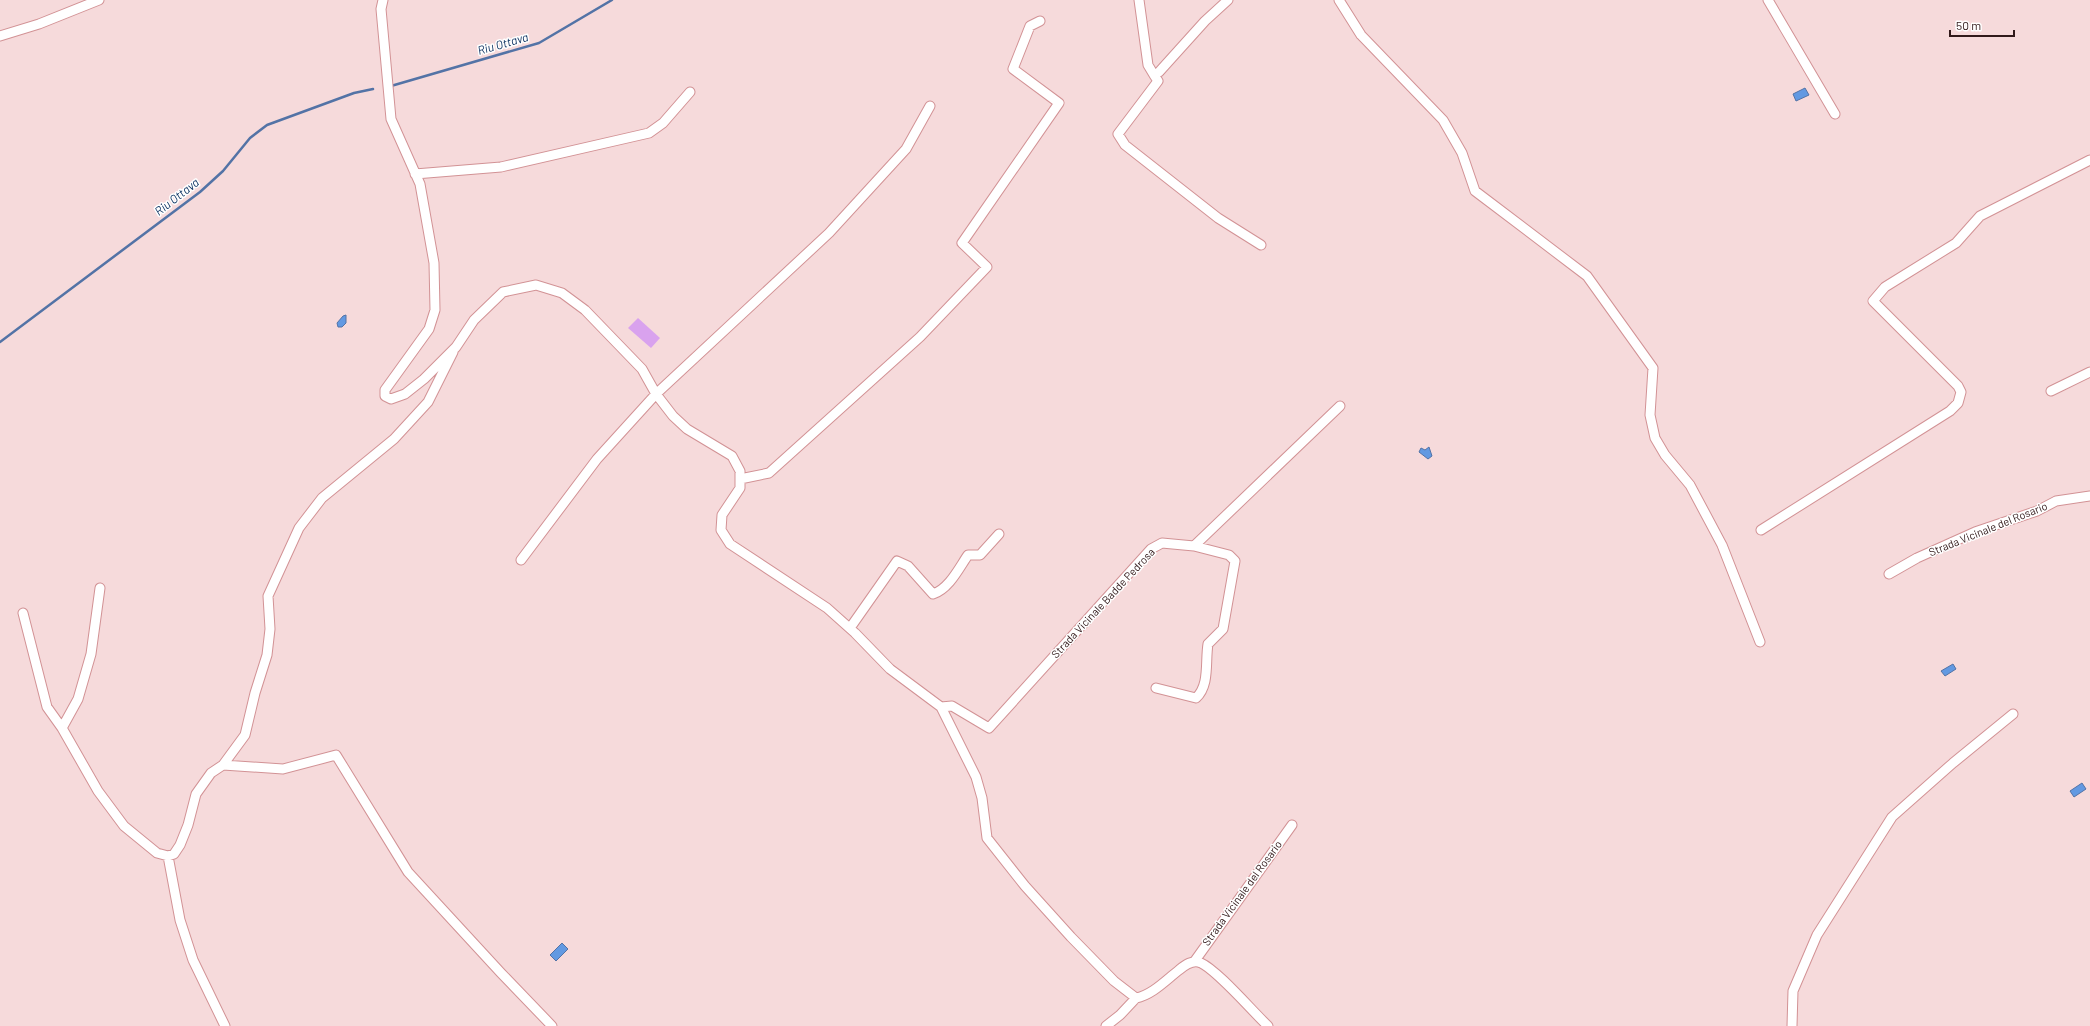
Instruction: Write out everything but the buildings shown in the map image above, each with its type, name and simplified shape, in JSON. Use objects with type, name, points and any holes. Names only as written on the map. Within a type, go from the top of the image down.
[{"type":"street","points":[[0,36],[39,24],[99,0]]},
{"type":"street","points":[[383,0],[381,9],[391,119],[420,184],[434,263],[435,310],[429,329],[385,390],[385,396],[391,399],[405,394],[424,379],[456,347]]},
{"type":"street","points":[[1139,0],[1148,65],[1158,81],[1118,134],[1125,145],[1218,218],[1261,245]]},
{"type":"street","points":[[1154,75],[1159,72],[1205,21],[1228,0]]},
{"type":"street","points":[[1339,0],[1361,35],[1443,120],[1462,153],[1475,191],[1587,276],[1653,368],[1650,415],[1655,438],[1665,455],[1690,486],[1722,545],[1760,642]]},
{"type":"street","points":[[1768,0],[1835,114]]},
{"type":"street","points":[[740,479],[769,474],[920,338],[987,267],[962,243],[1059,103],[1013,69],[1030,26],[1040,21]]},
{"type":"street","points":[[415,174],[501,168],[648,133],[663,123],[690,92]]},
{"type":"street","points":[[521,560],[594,462],[656,394],[829,233],[906,149],[930,106]]},
{"type":"street","points":[[1761,530],[1950,411],[1958,403],[1961,392],[1958,386],[1873,301],[1885,287],[1956,243],[1980,216],[2090,160]]},
{"type":"street","points":[[23,613],[47,707],[62,728],[98,792],[124,826],[157,853],[168,856],[174,854],[180,845],[196,794],[211,773],[224,765],[245,735],[255,693],[267,655],[270,629],[268,596],[299,528],[322,498],[394,439],[428,402],[446,370],[456,347],[474,320],[503,292],[536,285],[562,293],[585,310],[642,369],[656,394],[673,416],[687,429],[732,456],[740,471],[740,488],[722,515],[721,530],[730,544],[827,608],[850,628],[890,669],[941,707],[976,777],[982,798],[987,838],[1025,886],[1071,937],[1114,981],[1136,998]]},
{"type":"street","points":[[2051,391],[2090,372]]},
{"type":"street","points":[[1194,546],[1340,406]]},
{"type":"street","name":"Strada Vicinale del Rosario","points":[[1889,574],[1916,558],[1975,532],[2037,511],[2056,501],[2090,496]]},
{"type":"street","points":[[850,628],[897,561],[908,566],[933,594],[940,592],[968,555],[980,555],[999,534]]},
{"type":"street","name":"Strada Vicinale Badde Pedrosa","points":[[941,707],[952,706],[989,728],[1151,549],[1162,543],[1194,546]]},
{"type":"street","points":[[1156,688],[1196,698],[1202,693],[1206,678],[1208,644],[1222,629],[1235,561],[1229,555],[1194,546]]},
{"type":"street","points":[[62,728],[78,698],[91,654],[100,588]]},
{"type":"street","points":[[1792,1026],[1793,991],[1817,935],[1892,817],[1953,763],[2013,714]]},
{"type":"street","points":[[224,765],[283,769],[336,755],[408,872],[552,1026]]},
{"type":"street","name":"Strada Vicinale del Rosario","points":[[1194,962],[1292,825]]},
{"type":"street","points":[[168,856],[180,920],[188,947],[225,1026]]},
{"type":"street","points":[[1106,1026],[1120,1015],[1136,998],[1145,996],[1186,965],[1194,962],[1201,963],[1218,977],[1268,1026]]},
{"type":"shaded area","points":[[638,318],[660,338],[651,348],[628,328]]},
{"type":"water","points":[[1805,88],[1809,95],[1796,101],[1793,94]]},
{"type":"water","points":[[346,315],[346,323],[342,327],[338,327],[337,323],[343,316]]},
{"type":"water","points":[[1429,447],[1432,456],[1428,459],[1419,452],[1421,448],[1425,450]]},
{"type":"water","points":[[1953,664],[1956,669],[1945,676],[1941,671]]},
{"type":"water","points":[[2082,783],[2086,789],[2074,797],[2070,791]]},
{"type":"water","points":[[562,943],[568,949],[556,961],[550,955]]},
{"type":"waterway","name":"Riu Ottava","points":[[391,86],[539,43],[612,0]]},
{"type":"waterway","name":"Riu Ottava","points":[[0,342],[200,192],[223,171],[250,138],[267,125],[354,93],[373,89]]}]
